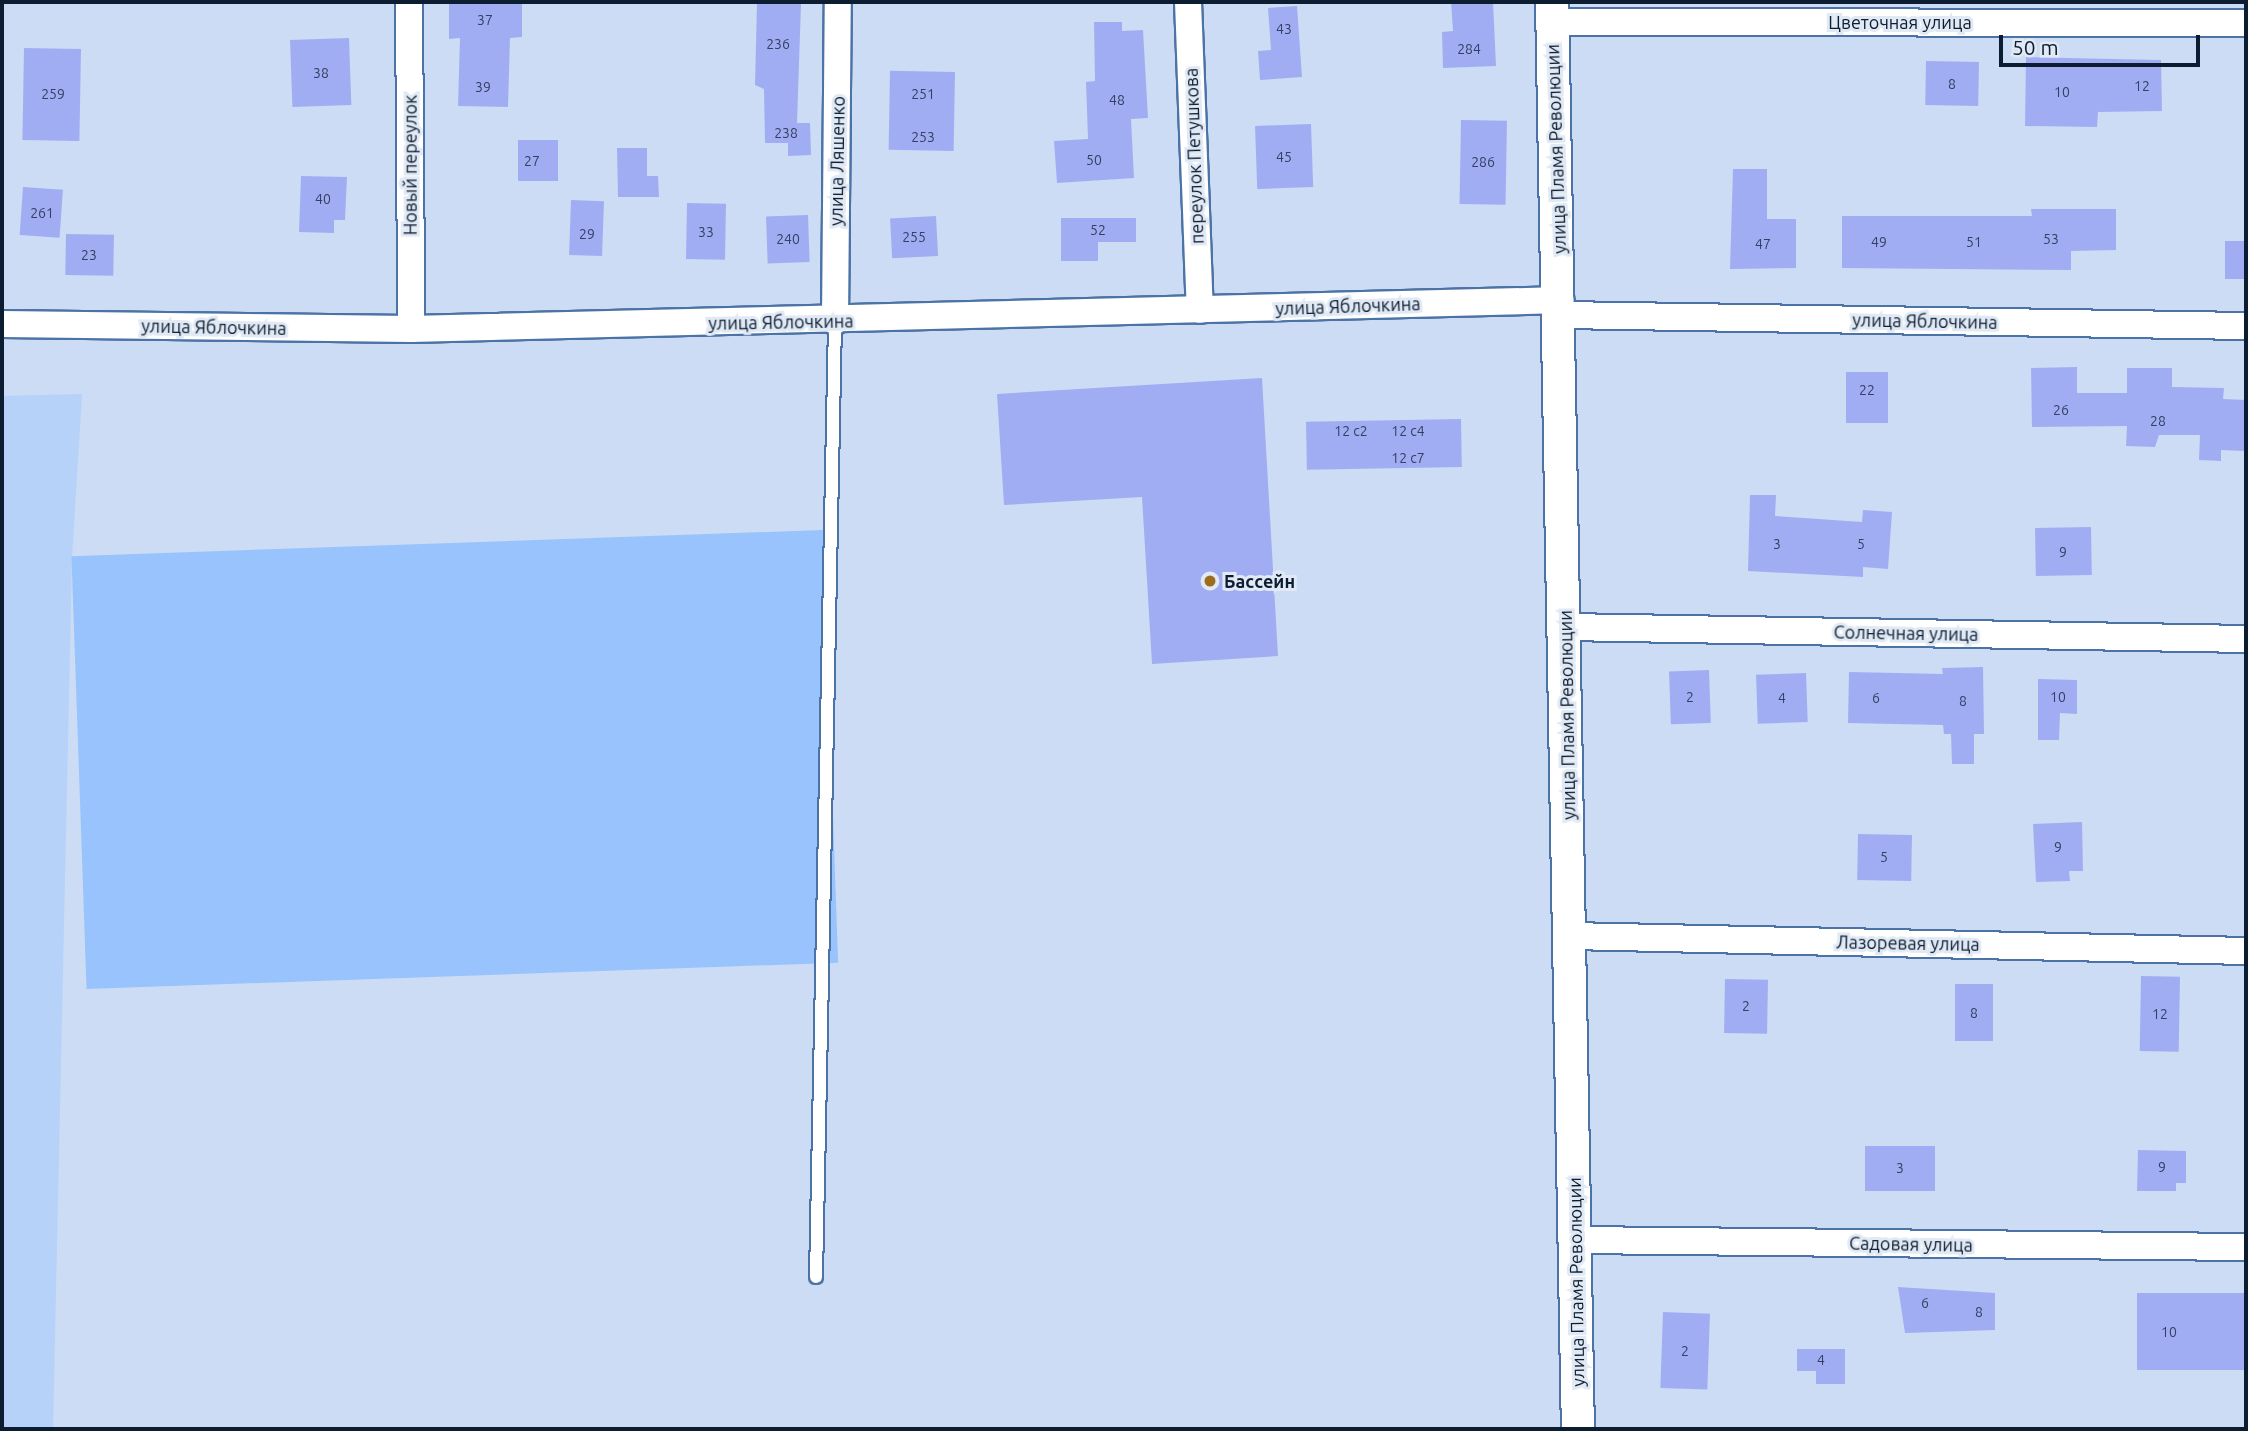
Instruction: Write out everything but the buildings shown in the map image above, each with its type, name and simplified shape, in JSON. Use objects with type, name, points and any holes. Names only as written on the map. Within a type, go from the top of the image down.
[{"type":"street","name":"Новый переулок","points":[[409,2],[411,329]]},
{"type":"street","name":"улица Ляшенко","points":[[835,321],[838,2]]},
{"type":"street","name":"переулок Петушкова","points":[[1188,2],[1200,310]]},
{"type":"street","name":"Цветочная улица","points":[[1553,12],[2246,23]]},
{"type":"street","name":"улица Пламя Революции","points":[[1553,12],[1561,307],[1578,1429]]},
{"type":"street","name":"улица Яблочкина","points":[[2,324],[411,329],[835,321],[1200,310],[1561,307],[2246,326]]},
{"type":"street","name":"Солнечная улица","points":[[1566,627],[2246,639]]},
{"type":"street","name":"Лазоревая улица","points":[[1570,936],[2246,951]]},
{"type":"street","name":"Садовая улица","points":[[1575,1240],[2246,1247]]},
{"type":"lane","points":[[816,1277],[835,321]]},
{"type":"shaded area","points":[[82,394],[72,558],[53,1429],[2,1429],[2,396]]},
{"type":"shaded area","points":[[823,530],[838,963],[87,989],[71,556]]},
{"type":"place","name":"Бассейн","points":[[1210,581]]}]
